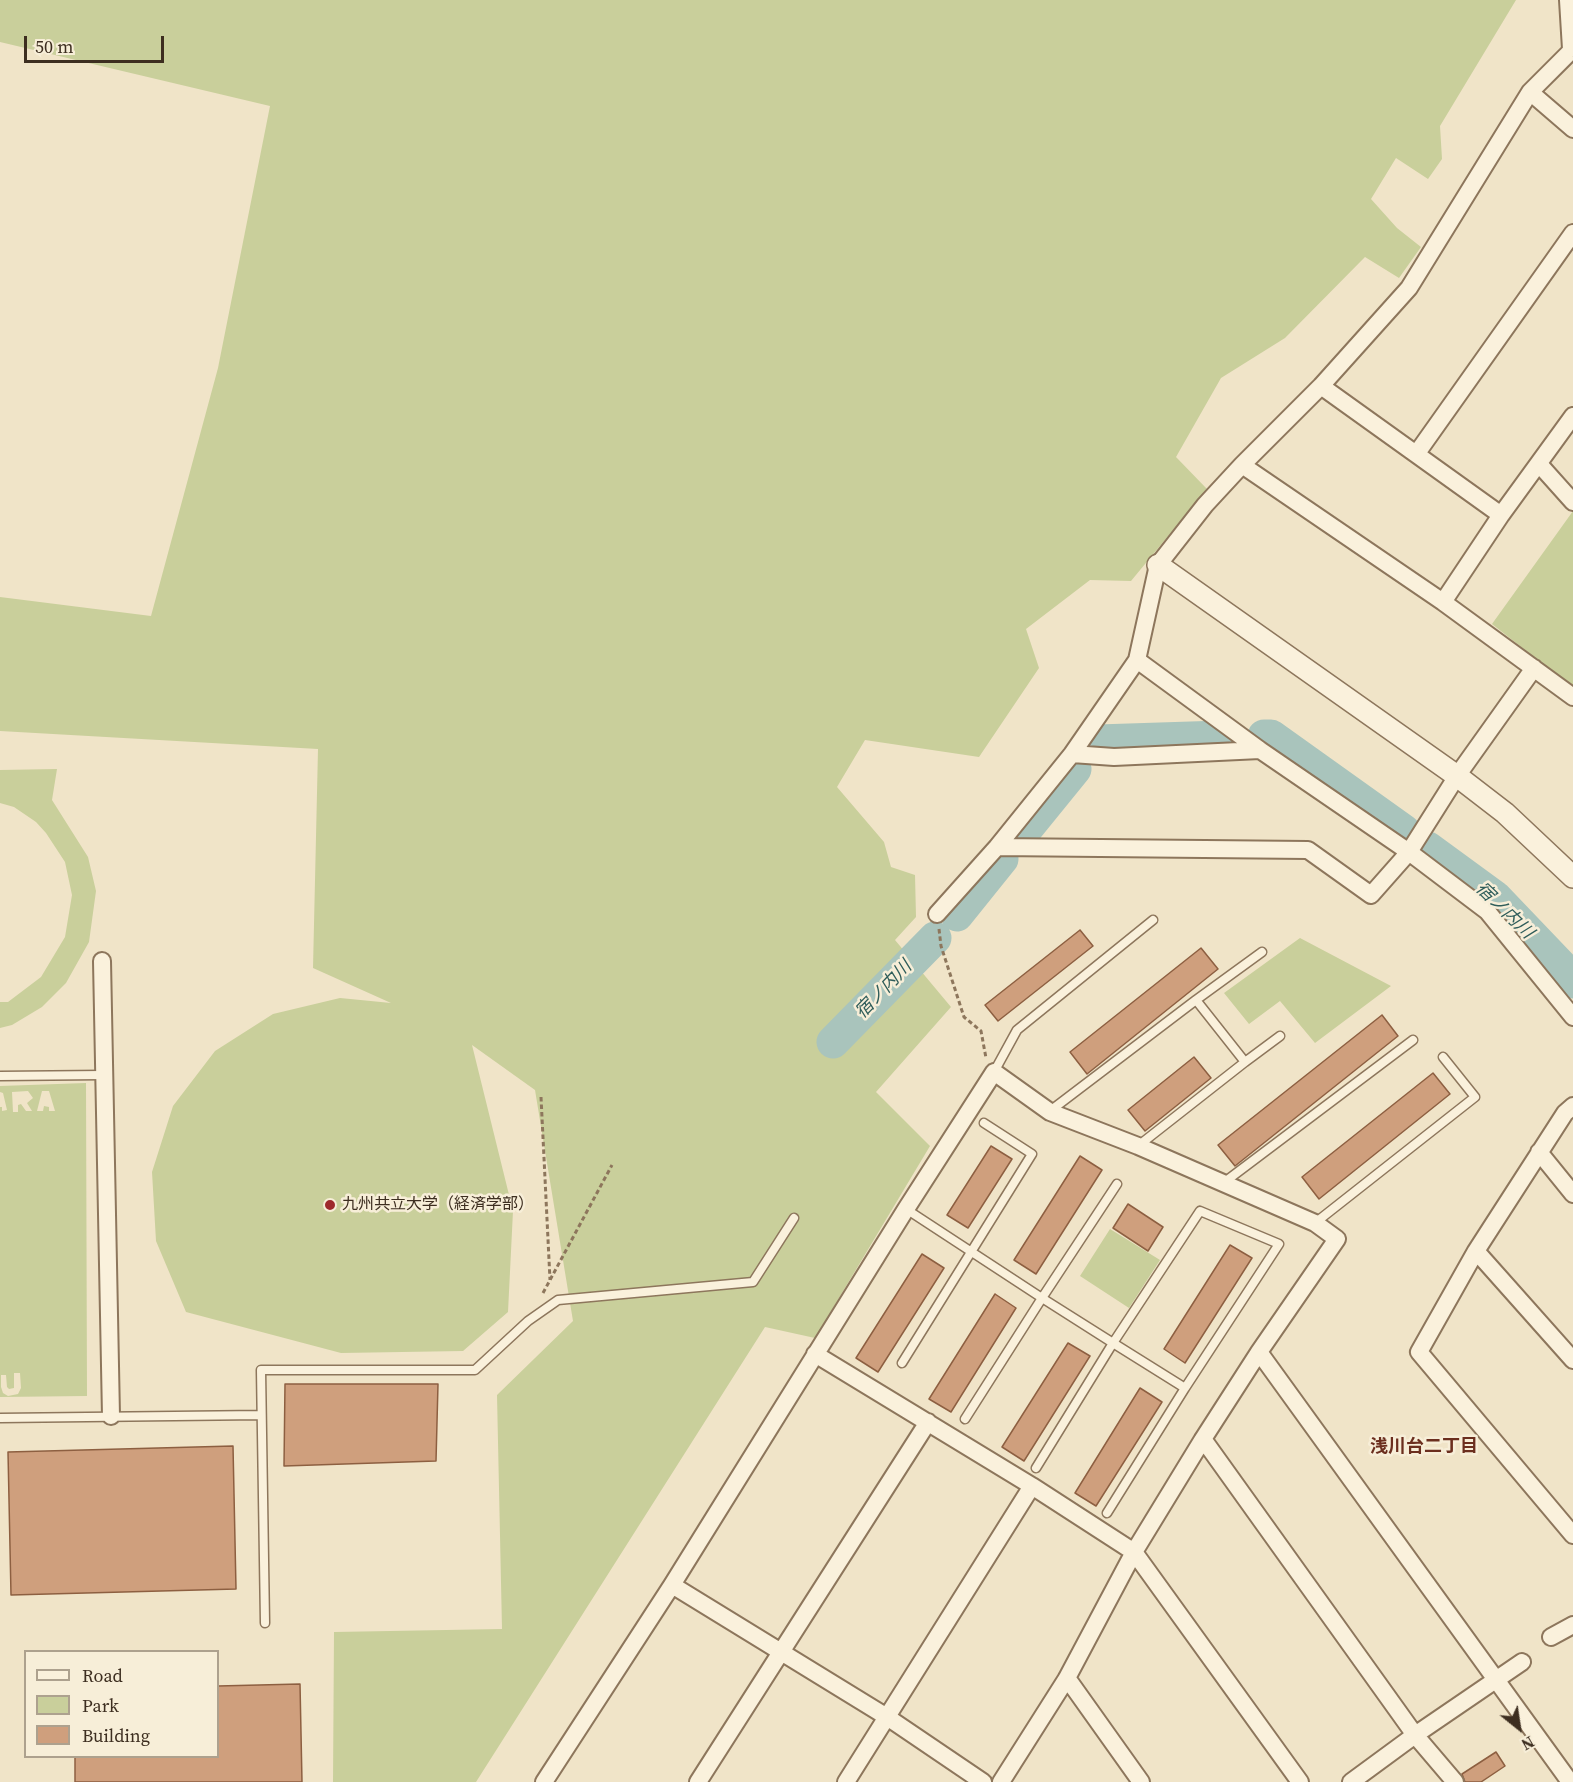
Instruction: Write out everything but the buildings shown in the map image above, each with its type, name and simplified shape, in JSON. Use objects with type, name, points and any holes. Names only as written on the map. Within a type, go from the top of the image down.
[{"type":"street","points":[[937,914],[997,847],[1072,754],[1137,660],[1158,565],[1205,505],[1321,386],[1408,288],[1530,92],[1572,49],[1568,0]]},
{"type":"street","points":[[1530,92],[1573,129]]},
{"type":"street","points":[[1417,453],[1573,233]]},
{"type":"street","points":[[1321,386],[1501,515]]},
{"type":"street","points":[[1443,602],[1501,515],[1573,416]]},
{"type":"street","points":[[1539,464],[1573,502]]},
{"type":"street","points":[[1242,465],[1443,602],[1573,697]]},
{"type":"street","points":[[1158,565],[1457,776],[1505,813],[1573,877]]},
{"type":"street","points":[[1137,660],[1260,750],[1409,852],[1488,911],[1573,1017]]},
{"type":"street","points":[[997,847],[1308,850],[1371,896],[1409,852],[1457,776],[1534,668]]},
{"type":"street","points":[[1072,754],[1114,757],[1260,750]]},
{"type":"street","points":[[102,961],[111,1416]]},
{"type":"street","points":[[544,1782],[672,1585],[994,1072],[1050,1112],[1138,1146],[1315,1223],[1337,1239],[1259,1352],[1203,1439],[1134,1552],[1066,1678],[1001,1782]]},
{"type":"street","points":[[1573,1106],[1565,1113],[1476,1251],[1419,1352],[1573,1535]]},
{"type":"street","points":[[1539,1152],[1573,1194]]},
{"type":"street","points":[[1476,1251],[1573,1360]]},
{"type":"street","points":[[1259,1352],[1570,1782]]},
{"type":"street","points":[[815,1354],[1032,1486],[1134,1552],[1300,1782]]},
{"type":"street","points":[[698,1782],[928,1422]]},
{"type":"street","points":[[1203,1439],[1414,1735],[1455,1782]]},
{"type":"street","points":[[846,1782],[1032,1486]]},
{"type":"street","points":[[672,1585],[887,1717],[983,1782]]},
{"type":"street","points":[[1551,1637],[1573,1624]]},
{"type":"street","points":[[1351,1782],[1414,1735],[1522,1662]]},
{"type":"street","points":[[1066,1678],[1141,1782]]},
{"type":"lane","points":[[994,1072],[1017,1030],[1153,920]]},
{"type":"lane","points":[[1050,1112],[1262,952]]},
{"type":"lane","points":[[1196,1000],[1245,1062]]},
{"type":"lane","points":[[1138,1146],[1280,1036]]},
{"type":"lane","points":[[1222,1184],[1413,1040]]},
{"type":"lane","points":[[1315,1223],[1475,1096],[1443,1057]]},
{"type":"lane","points":[[0,1076],[103,1075]]},
{"type":"lane","points":[[902,1363],[1032,1154],[984,1124]]},
{"type":"lane","points":[[965,1419],[1117,1184]]},
{"type":"lane","points":[[906,1209],[1185,1388]]},
{"type":"lane","points":[[1035,1468],[1113,1343],[1200,1211],[1279,1244],[1107,1513]]},
{"type":"lane","points":[[265,1623],[261,1370],[475,1370],[528,1321],[558,1300],[753,1282],[794,1218]]},
{"type":"lane","points":[[0,1418],[261,1414]]},
{"type":"path","points":[[941,946],[964,1017],[981,1031],[987,1062],[994,1072]]},
{"type":"path","points":[[541,1096],[550,1280]]},
{"type":"path","points":[[528,1321],[612,1165]]},
{"type":"green space","points":[[0,0],[1516,0],[1440,126],[1442,159],[1428,179],[1396,158],[1371,199],[1397,228],[1421,247],[1399,278],[1365,257],[1285,338],[1221,378],[1176,457],[1207,489],[1131,581],[1090,580],[1026,629],[1039,668],[979,757],[865,740],[837,787],[884,842],[891,867],[915,875],[916,917],[895,940],[951,1007],[876,1092],[930,1146],[815,1338],[765,1327],[476,1782],[333,1782],[334,1632],[502,1629],[497,1395],[573,1321],[535,1090],[472,1045],[513,1211],[508,1312],[463,1351],[341,1353],[186,1312],[156,1241],[152,1172],[173,1106],[215,1051],[273,1014],[340,998],[391,1003],[313,968],[318,749],[0,731],[0,597],[151,616],[218,368],[270,106],[0,42]]},
{"type":"green space","points":[[1573,511],[1573,688],[1492,624]]},
{"type":"green space","points":[[57,769],[52,800],[88,857],[96,891],[89,942],[66,983],[42,1007],[12,1025],[0,1028],[0,1002],[8,1002],[41,977],[65,937],[72,895],[65,862],[46,833],[36,822],[14,807],[0,803],[0,770]]},
{"type":"green space","points":[[1300,938],[1391,986],[1315,1043],[1280,1001],[1249,1024],[1224,993]]},
{"type":"green space","points":[[86,1083],[87,1396],[0,1397],[0,1107],[2,1111],[7,1110],[0,1086]],"holes":[[[28,1091],[33,1098],[27,1103],[32,1111],[26,1111],[21,1104],[18,1105],[18,1112],[13,1112],[12,1092]],[[42,1091],[49,1091],[55,1111],[49,1111],[49,1107],[44,1106],[43,1111],[37,1111]],[[14,1373],[20,1373],[21,1388],[18,1394],[8,1396],[3,1393],[1,1375],[6,1375],[7,1387],[14,1388]]]},
{"type":"green space","points":[[1110,1229],[1160,1260],[1129,1308],[1080,1276]]},
{"type":"waterway","name":"宿ノ内川","points":[[1264,736],[1271,736],[1404,831]]},
{"type":"waterway","name":"宿ノ内川","points":[[1098,741],[1222,737]]},
{"type":"waterway","name":"宿ノ内川","points":[[1023,833],[1075,769]]},
{"type":"waterway","name":"宿ノ内川","points":[[1428,848],[1495,897],[1560,965],[1573,982]]},
{"type":"waterway","name":"宿ノ内川","points":[[957,915],[1002,859]]},
{"type":"waterway","name":"宿ノ内川","points":[[833,1042],[935,938]]},
{"type":"place","name":"九州共立大学（経済学部）","points":[[330,1205]]},
{"type":"district","name":"浅川台二丁目","points":[[1424,1447]]}]
